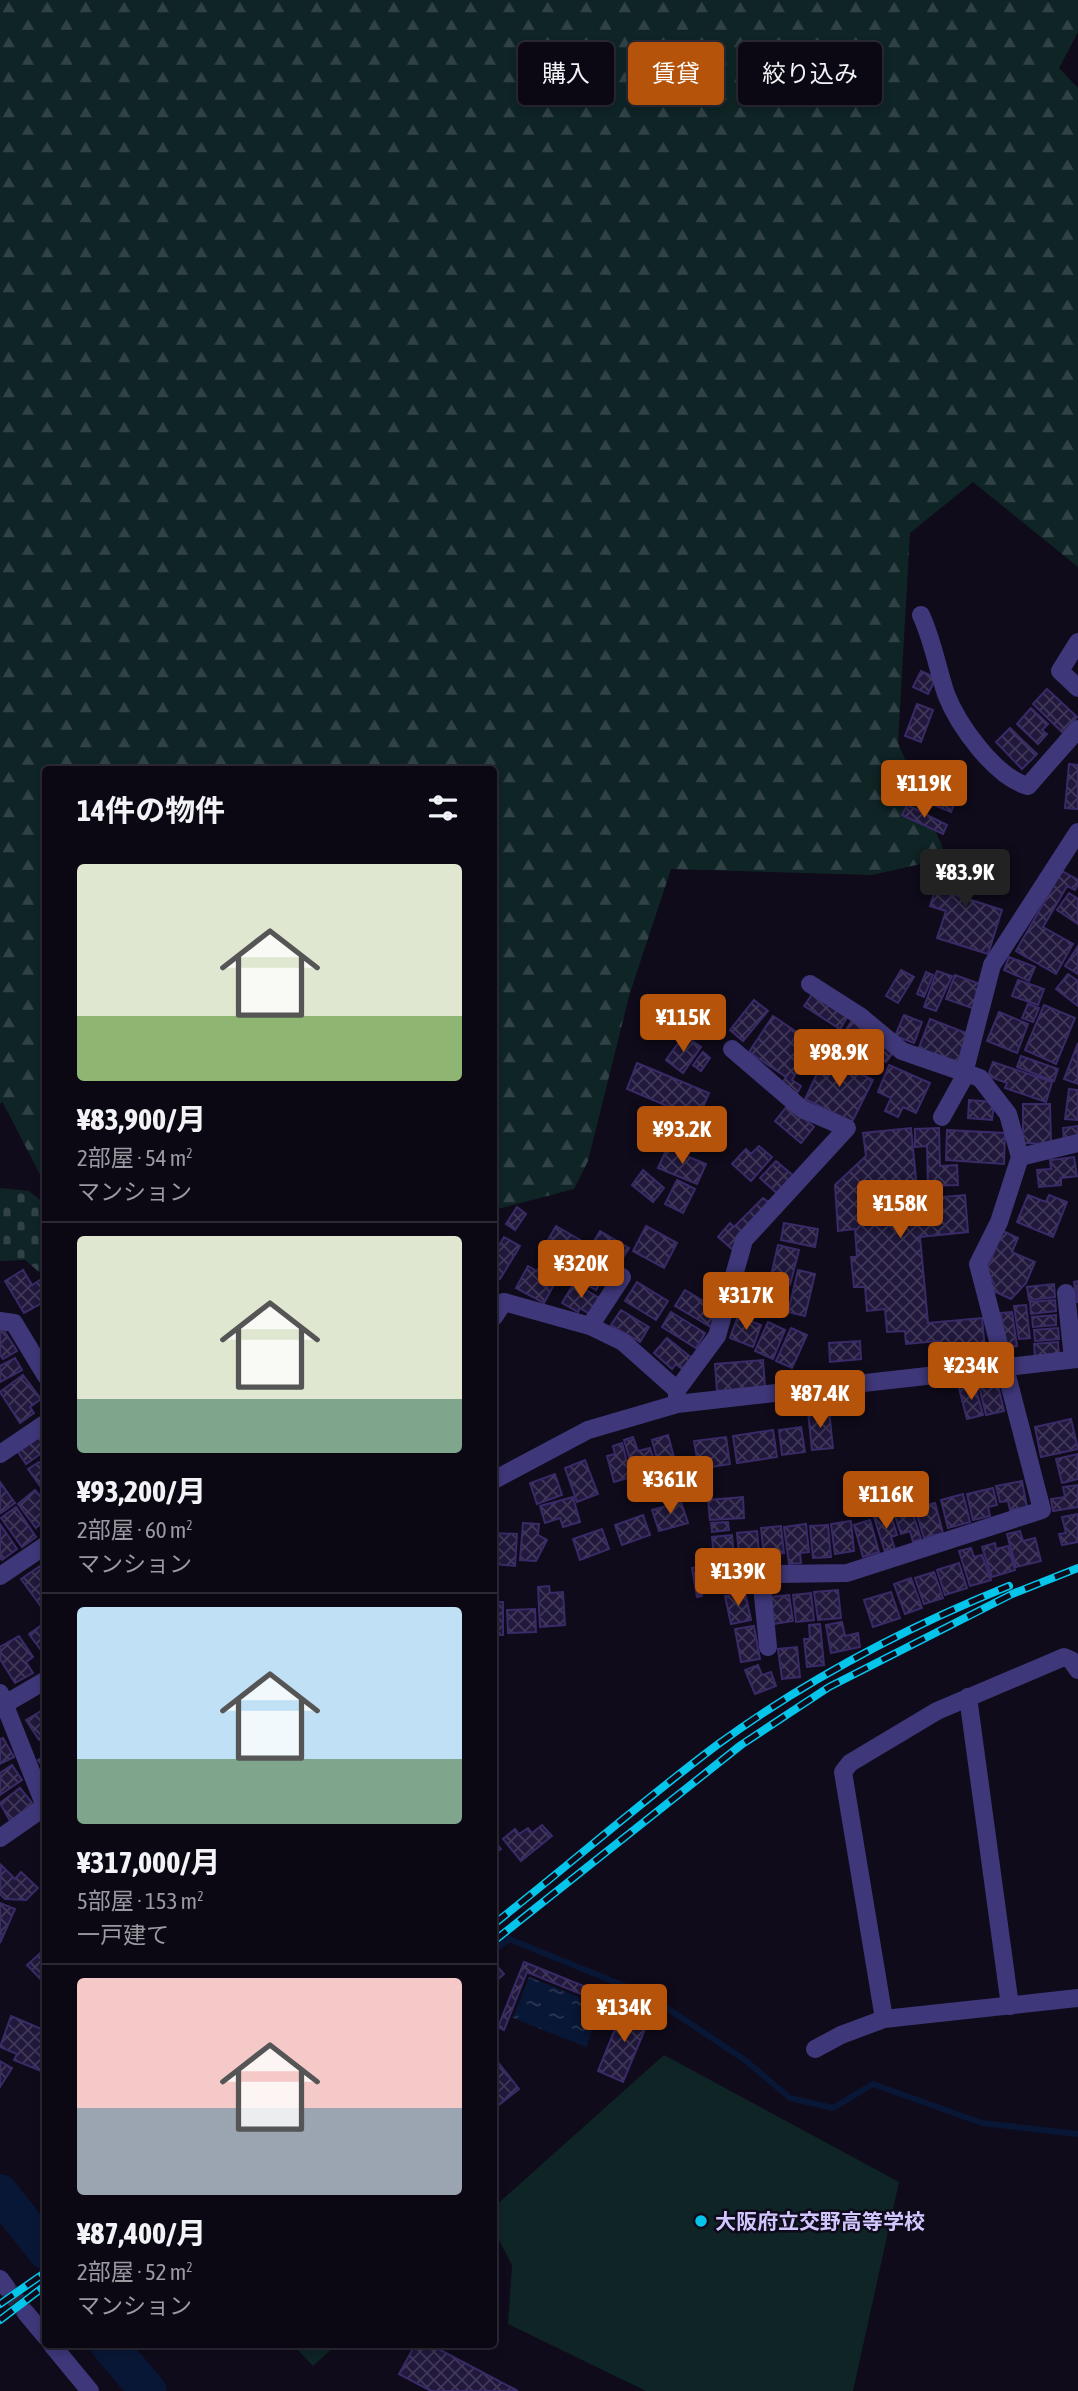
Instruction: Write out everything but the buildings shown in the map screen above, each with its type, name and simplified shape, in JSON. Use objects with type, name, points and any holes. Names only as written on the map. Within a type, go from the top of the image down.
[{"type":"street","points":[[921,615],[933,642],[946,694],[959,721],[987,757],[1016,782],[1028,786],[1078,729]]},
{"type":"street","points":[[1078,642],[1059,671],[1078,688]]},
{"type":"street","points":[[942,1117],[964,1073],[992,965],[1078,832]]},
{"type":"street","points":[[720,1575],[847,1573],[1042,1510],[978,1264],[999,1222],[1020,1157],[1008,1114],[980,1078],[902,1051],[860,1016],[810,985]]},
{"type":"street","points":[[677,1397],[717,1336],[744,1240],[846,1128],[802,1109],[732,1049]]},
{"type":"street","points":[[1020,1157],[1078,1143]]},
{"type":"street","points":[[590,1326],[622,1277]]},
{"type":"street","points":[[497,1477],[588,1430],[677,1397],[1007,1368],[1075,1359],[1066,1293]]},
{"type":"street","points":[[497,1312],[504,1302],[590,1326],[623,1342],[677,1397]]},
{"type":"street","points":[[0,1321],[14,1323],[42,1369]]},
{"type":"street","points":[[0,1454],[42,1426]]},
{"type":"street","points":[[0,1576],[42,1548]]},
{"type":"street","points":[[761,1575],[768,1647]]},
{"type":"street","points":[[884,2019],[843,1772],[850,1763],[937,1712],[968,1698],[1064,1657],[1071,1660],[1078,1670]]},
{"type":"street","points":[[42,1681],[1,1702],[42,1800]]},
{"type":"street","points":[[968,1698],[1010,2006]]},
{"type":"street","points":[[0,1838],[42,1809]]},
{"type":"street","points":[[815,2049],[841,2035],[884,2019],[1078,1998]]},
{"type":"street","points":[[26,2312],[42,2332]]},
{"type":"street","points":[[54,2348],[90,2391]]},
{"type":"green space","points":[[0,0],[1078,0],[1078,32],[1059,68],[1078,88],[1078,567],[973,482],[910,533],[898,743],[947,858],[872,875],[671,869],[629,996],[588,1161],[574,1189],[497,1209],[497,766],[42,766],[42,1178],[2,1101],[0,1105]]},
{"type":"green space","points":[[0,1188],[29,1191],[42,1202],[42,1270],[39,1272],[25,1260],[0,1261]]},
{"type":"green space","name":"大阪府立交野高等学校","points":[[664,2055],[899,2182],[853,2391],[646,2391],[508,2324],[512,2265],[497,2237],[497,2204]]},
{"type":"green space","points":[[296,2348],[333,2348],[313,2366]]},
{"type":"water","points":[[529,1977],[602,2006],[586,2047],[513,2018]]},
{"type":"waterway","points":[[497,1948],[509,1939],[647,1995],[745,2060],[790,2098],[833,2108],[873,2084],[982,2123],[1078,2134]]},
{"type":"waterway","points":[[0,2193],[42,2246]]},
{"type":"waterway","points":[[112,2348],[148,2391]]},
{"type":"tunnel","points":[[6,2287],[26,2313]]},
{"type":"railway","points":[[497,1939],[741,1745],[829,1687],[1012,1594],[1078,1568]]},
{"type":"railway","points":[[497,1922],[661,1789],[751,1721],[858,1656],[1009,1586]]},
{"type":"railway","points":[[0,2304],[42,2275]]},
{"type":"railway","points":[[0,2320],[42,2288]]},
{"type":"place","name":"大阪府立交野高等学校","points":[[701,2221]]}]
